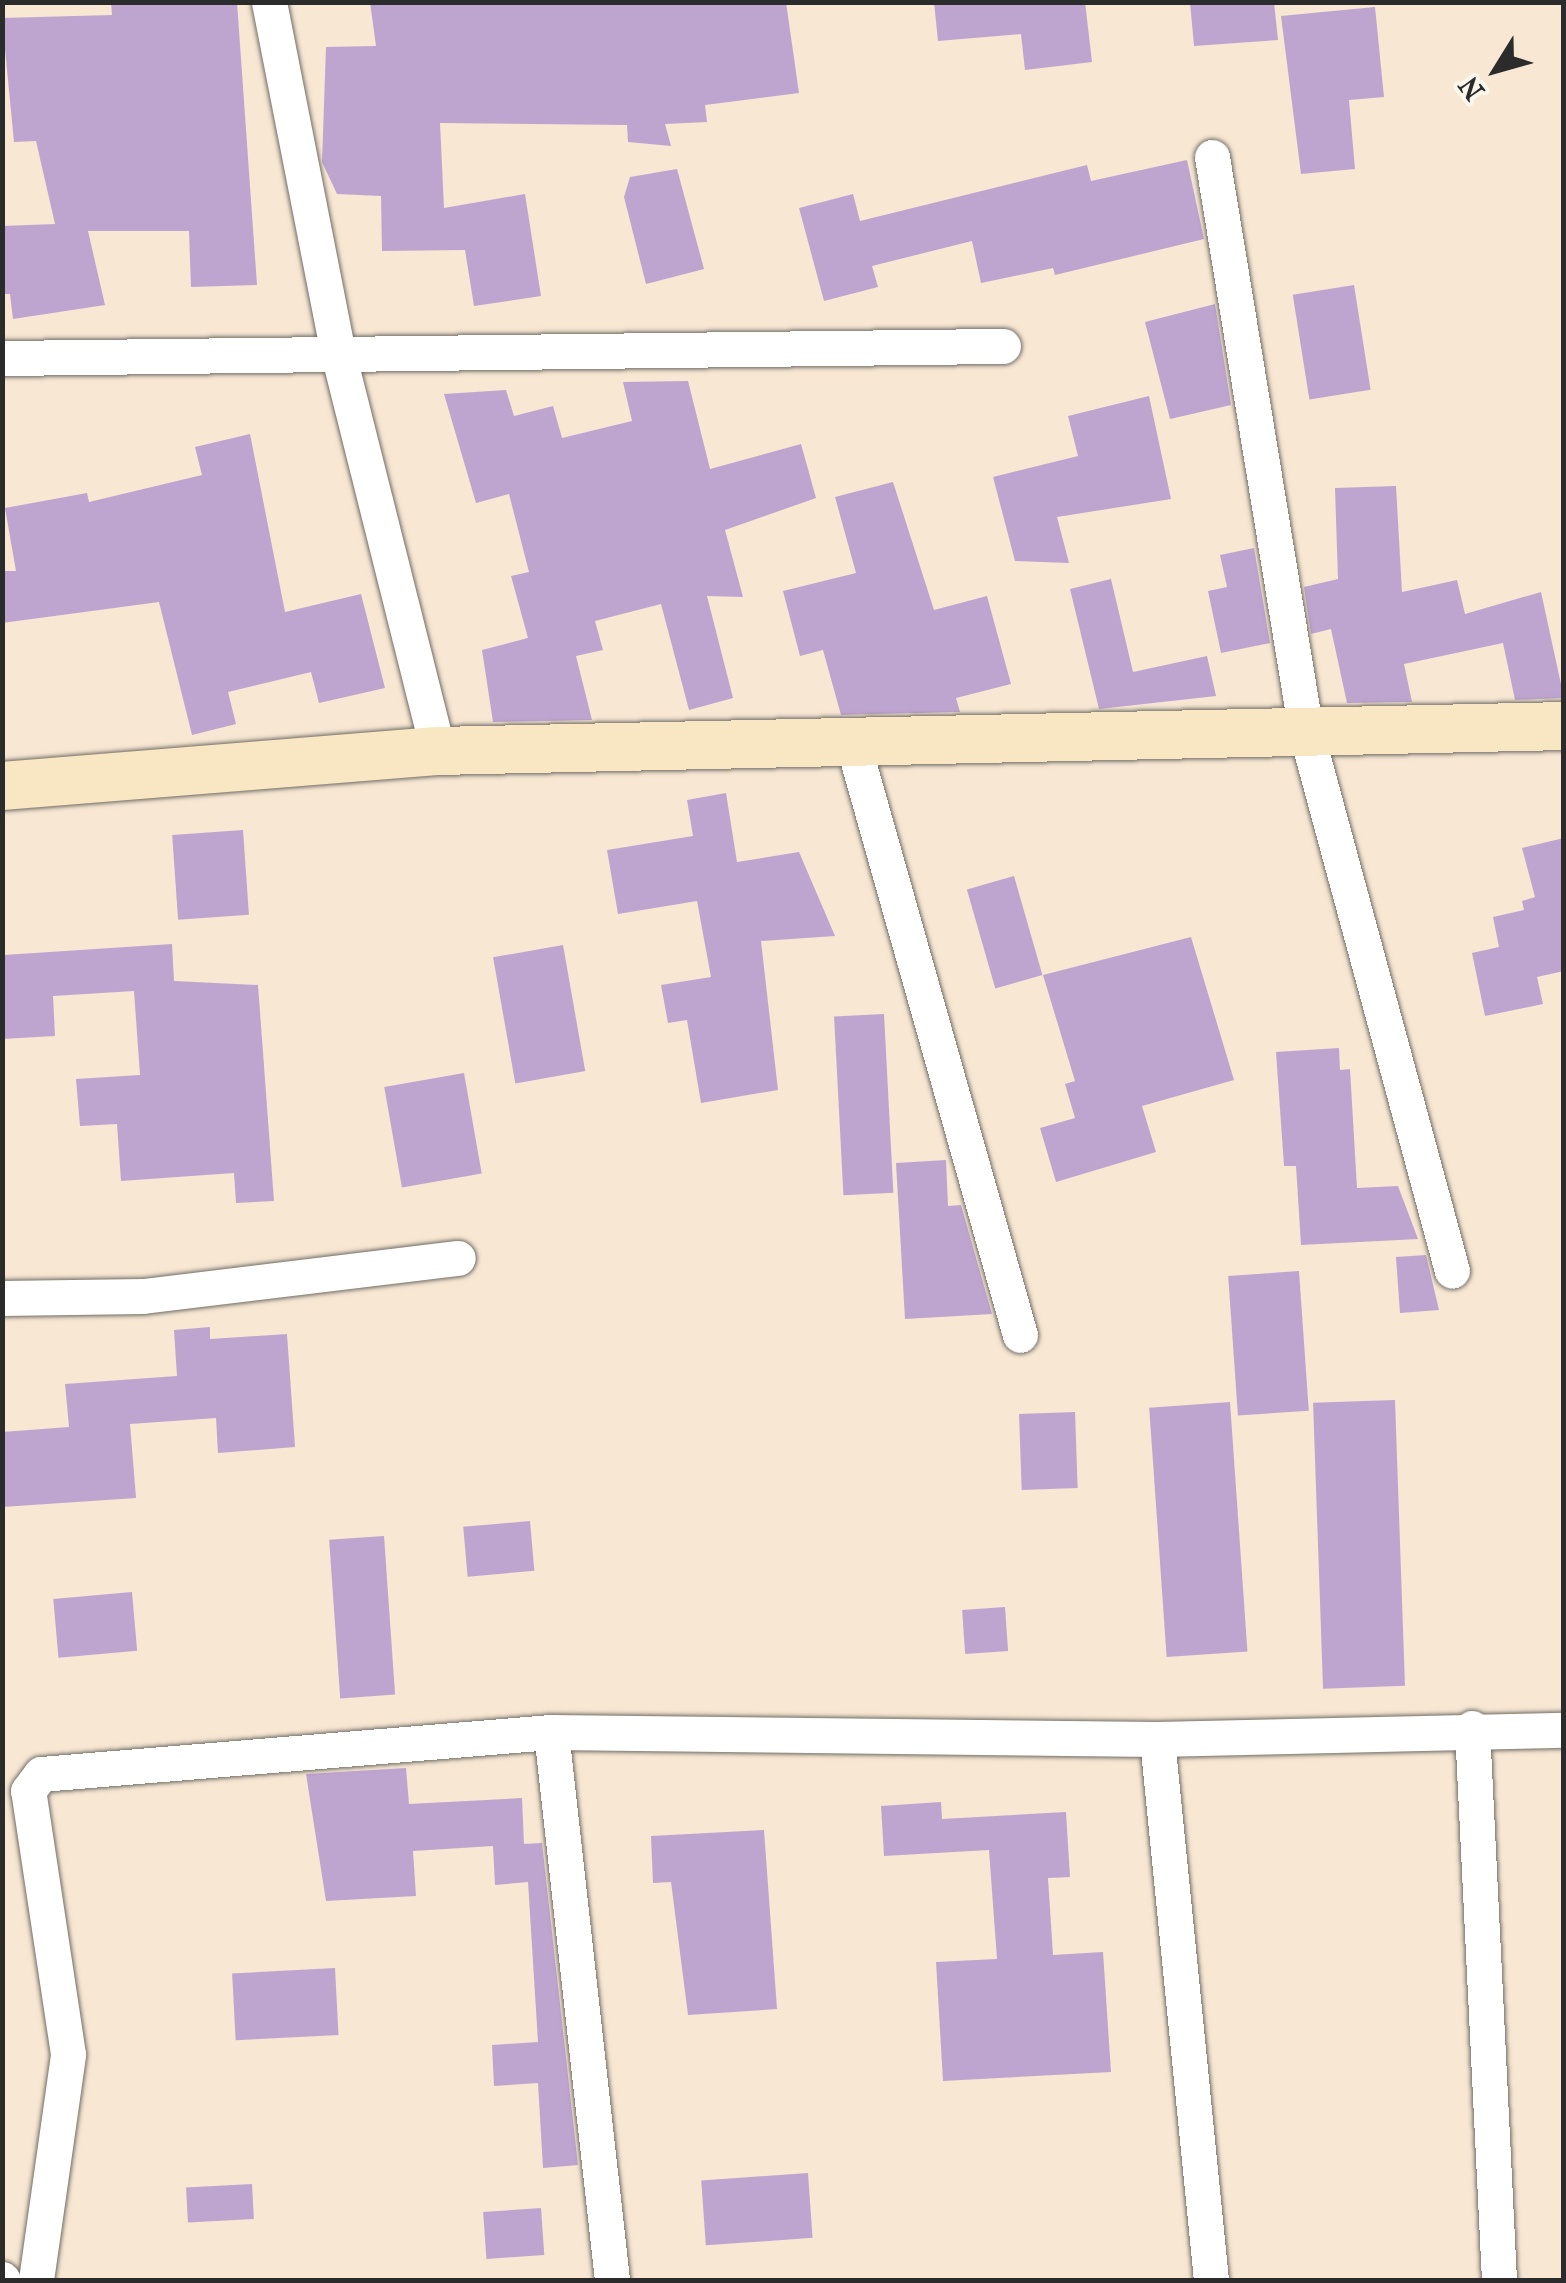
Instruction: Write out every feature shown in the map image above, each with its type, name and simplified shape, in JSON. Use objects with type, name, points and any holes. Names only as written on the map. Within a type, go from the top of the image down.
[{"type":"street","points":[[269,2],[338,353],[438,752]]},
{"type":"street","points":[[1212,157],[1306,732],[1452,1271]]},
{"type":"street","points":[[2,358],[1003,346]]},
{"type":"street","points":[[2,786],[438,752],[1564,726]]},
{"type":"street","points":[[853,744],[1020,1335]]},
{"type":"street","points":[[2,1298],[142,1296],[458,1258]]},
{"type":"street","points":[[36,2280],[68,2054],[28,1791],[41,1774],[551,1732],[1157,1739],[1472,1728],[1564,1730]]},
{"type":"street","points":[[1472,1728],[1500,2280]]},
{"type":"street","points":[[551,1732],[612,2280]]},
{"type":"street","points":[[1157,1739],[1211,2280]]},
{"type":"building","points":[[111,2],[237,2],[257,285],[191,287],[189,231],[88,231],[105,305],[13,319],[10,294],[2,294],[2,226],[55,224],[36,141],[14,142],[2,18],[112,15]]},
{"type":"building","points":[[370,2],[786,2],[799,93],[705,105],[707,122],[665,124],[671,146],[628,142],[627,125],[440,123],[444,208],[525,194],[541,296],[474,306],[465,250],[382,251],[381,196],[337,194],[322,162],[326,47],[376,46]]},
{"type":"building","points":[[934,2],[1085,2],[1092,62],[1025,70],[1021,34],[938,41]]},
{"type":"building","points":[[1190,2],[1274,2],[1278,40],[1194,46]]},
{"type":"building","points":[[1375,7],[1384,97],[1349,100],[1355,169],[1301,174],[1281,16]]},
{"type":"building","points":[[1187,160],[1204,239],[1055,275],[1053,268],[981,283],[972,241],[872,266],[878,287],[824,301],[799,208],[853,194],[860,221],[1087,165],[1091,181]]},
{"type":"building","points":[[677,169],[704,269],[646,284],[624,197],[630,177]]},
{"type":"building","points":[[1354,285],[1371,390],[1309,399],[1293,295]]},
{"type":"building","points":[[1215,304],[1231,405],[1170,419],[1145,322]]},
{"type":"building","points":[[688,381],[710,469],[801,444],[816,498],[725,530],[743,597],[707,596],[733,698],[689,710],[661,604],[595,621],[603,650],[576,656],[592,720],[493,722],[482,650],[528,638],[511,576],[529,572],[509,494],[476,503],[444,394],[506,390],[514,416],[553,406],[562,438],[632,421],[623,382]]},
{"type":"building","points":[[1149,396],[1171,499],[1057,517],[1069,563],[1015,561],[993,477],[1078,456],[1068,416]]},
{"type":"building","points":[[250,434],[285,612],[361,594],[385,688],[319,703],[311,672],[228,692],[236,724],[192,735],[159,602],[2,623],[2,571],[16,571],[5,508],[87,493],[89,502],[202,475],[195,447]]},
{"type":"building","points":[[893,482],[934,610],[987,596],[1011,684],[956,698],[960,712],[841,715],[823,650],[800,656],[783,591],[856,573],[835,497]]},
{"type":"building","points":[[1396,486],[1402,592],[1457,580],[1465,614],[1541,592],[1564,698],[1515,700],[1503,643],[1404,664],[1412,702],[1347,703],[1331,629],[1311,634],[1304,587],[1338,579],[1335,488]]},
{"type":"building","points":[[1254,548],[1270,643],[1221,653],[1208,591],[1227,587],[1220,555]]},
{"type":"building","points":[[1111,579],[1133,672],[1207,656],[1216,696],[1099,709],[1070,589]]},
{"type":"building","points":[[726,793],[737,862],[799,852],[835,936],[761,941],[778,1090],[701,1103],[687,1020],[668,1023],[661,985],[711,977],[697,901],[618,914],[607,850],[693,836],[687,800]]},
{"type":"building","points":[[243,830],[249,915],[178,920],[172,835]]},
{"type":"building","points":[[1564,838],[1564,971],[1537,977],[1543,1004],[1485,1016],[1472,953],[1499,947],[1493,917],[1524,910],[1522,901],[1535,897],[1522,848]]},
{"type":"building","points":[[1014,876],[1042,975],[995,989],[967,890]]},
{"type":"building","points":[[1191,937],[1234,1080],[1142,1106],[1156,1152],[1056,1182],[1040,1128],[1075,1118],[1065,1084],[1075,1081],[1043,975]]},
{"type":"building","points":[[172,944],[174,981],[258,985],[274,1201],[236,1203],[234,1173],[121,1181],[117,1124],[80,1126],[76,1079],[140,1075],[134,991],[53,996],[55,1036],[2,1039],[4,955]]},
{"type":"building","points":[[563,945],[585,1071],[515,1083],[493,957]]},
{"type":"building","points":[[884,1014],[893,1193],[843,1195],[834,1017]]},
{"type":"building","points":[[1339,1048],[1340,1070],[1350,1069],[1357,1188],[1398,1186],[1418,1239],[1301,1245],[1296,1166],[1284,1166],[1276,1052]]},
{"type":"building","points":[[464,1073],[482,1173],[402,1188],[384,1087]]},
{"type":"building","points":[[946,1160],[948,1206],[961,1205],[992,1314],[905,1319],[896,1163]]},
{"type":"building","points":[[1426,1255],[1439,1310],[1400,1313],[1396,1257]]},
{"type":"building","points":[[1299,1271],[1309,1411],[1238,1416],[1228,1276]]},
{"type":"building","points":[[210,1327],[210,1339],[287,1334],[295,1447],[218,1453],[216,1418],[130,1424],[136,1498],[2,1507],[2,1432],[69,1427],[65,1384],[177,1376],[174,1330]]},
{"type":"building","points":[[1395,1400],[1405,1686],[1323,1689],[1313,1403]]},
{"type":"building","points":[[1230,1402],[1247,1651],[1167,1657],[1149,1408]]},
{"type":"building","points":[[1075,1412],[1078,1488],[1022,1490],[1019,1414]]},
{"type":"building","points":[[530,1521],[534,1571],[468,1577],[463,1527]]},
{"type":"building","points":[[384,1536],[395,1695],[340,1698],[329,1540]]},
{"type":"building","points":[[132,1592],[137,1651],[58,1658],[53,1599]]},
{"type":"building","points":[[1005,1607],[1008,1651],[965,1654],[962,1610]]},
{"type":"building","points":[[406,1768],[409,1804],[522,1798],[524,1844],[542,1843],[578,2165],[543,2168],[538,2083],[494,2086],[492,2045],[538,2042],[528,1882],[495,1885],[493,1846],[413,1851],[416,1896],[326,1901],[306,1774]]},
{"type":"building","points":[[941,1802],[942,1819],[1066,1812],[1070,1877],[1048,1878],[1053,1955],[1103,1952],[1111,2072],[943,2081],[936,1962],[997,1959],[989,1850],[884,1856],[881,1806]]},
{"type":"building","points":[[764,1830],[777,2009],[688,2015],[671,1882],[653,1883],[651,1836]]},
{"type":"building","points":[[335,1968],[339,2035],[236,2040],[232,1973]]},
{"type":"building","points":[[808,2173],[813,2238],[706,2245],[701,2180]]},
{"type":"building","points":[[252,2184],[254,2219],[188,2222],[186,2187]]},
{"type":"building","points":[[541,2208],[544,2255],[486,2259],[483,2212]]}]
